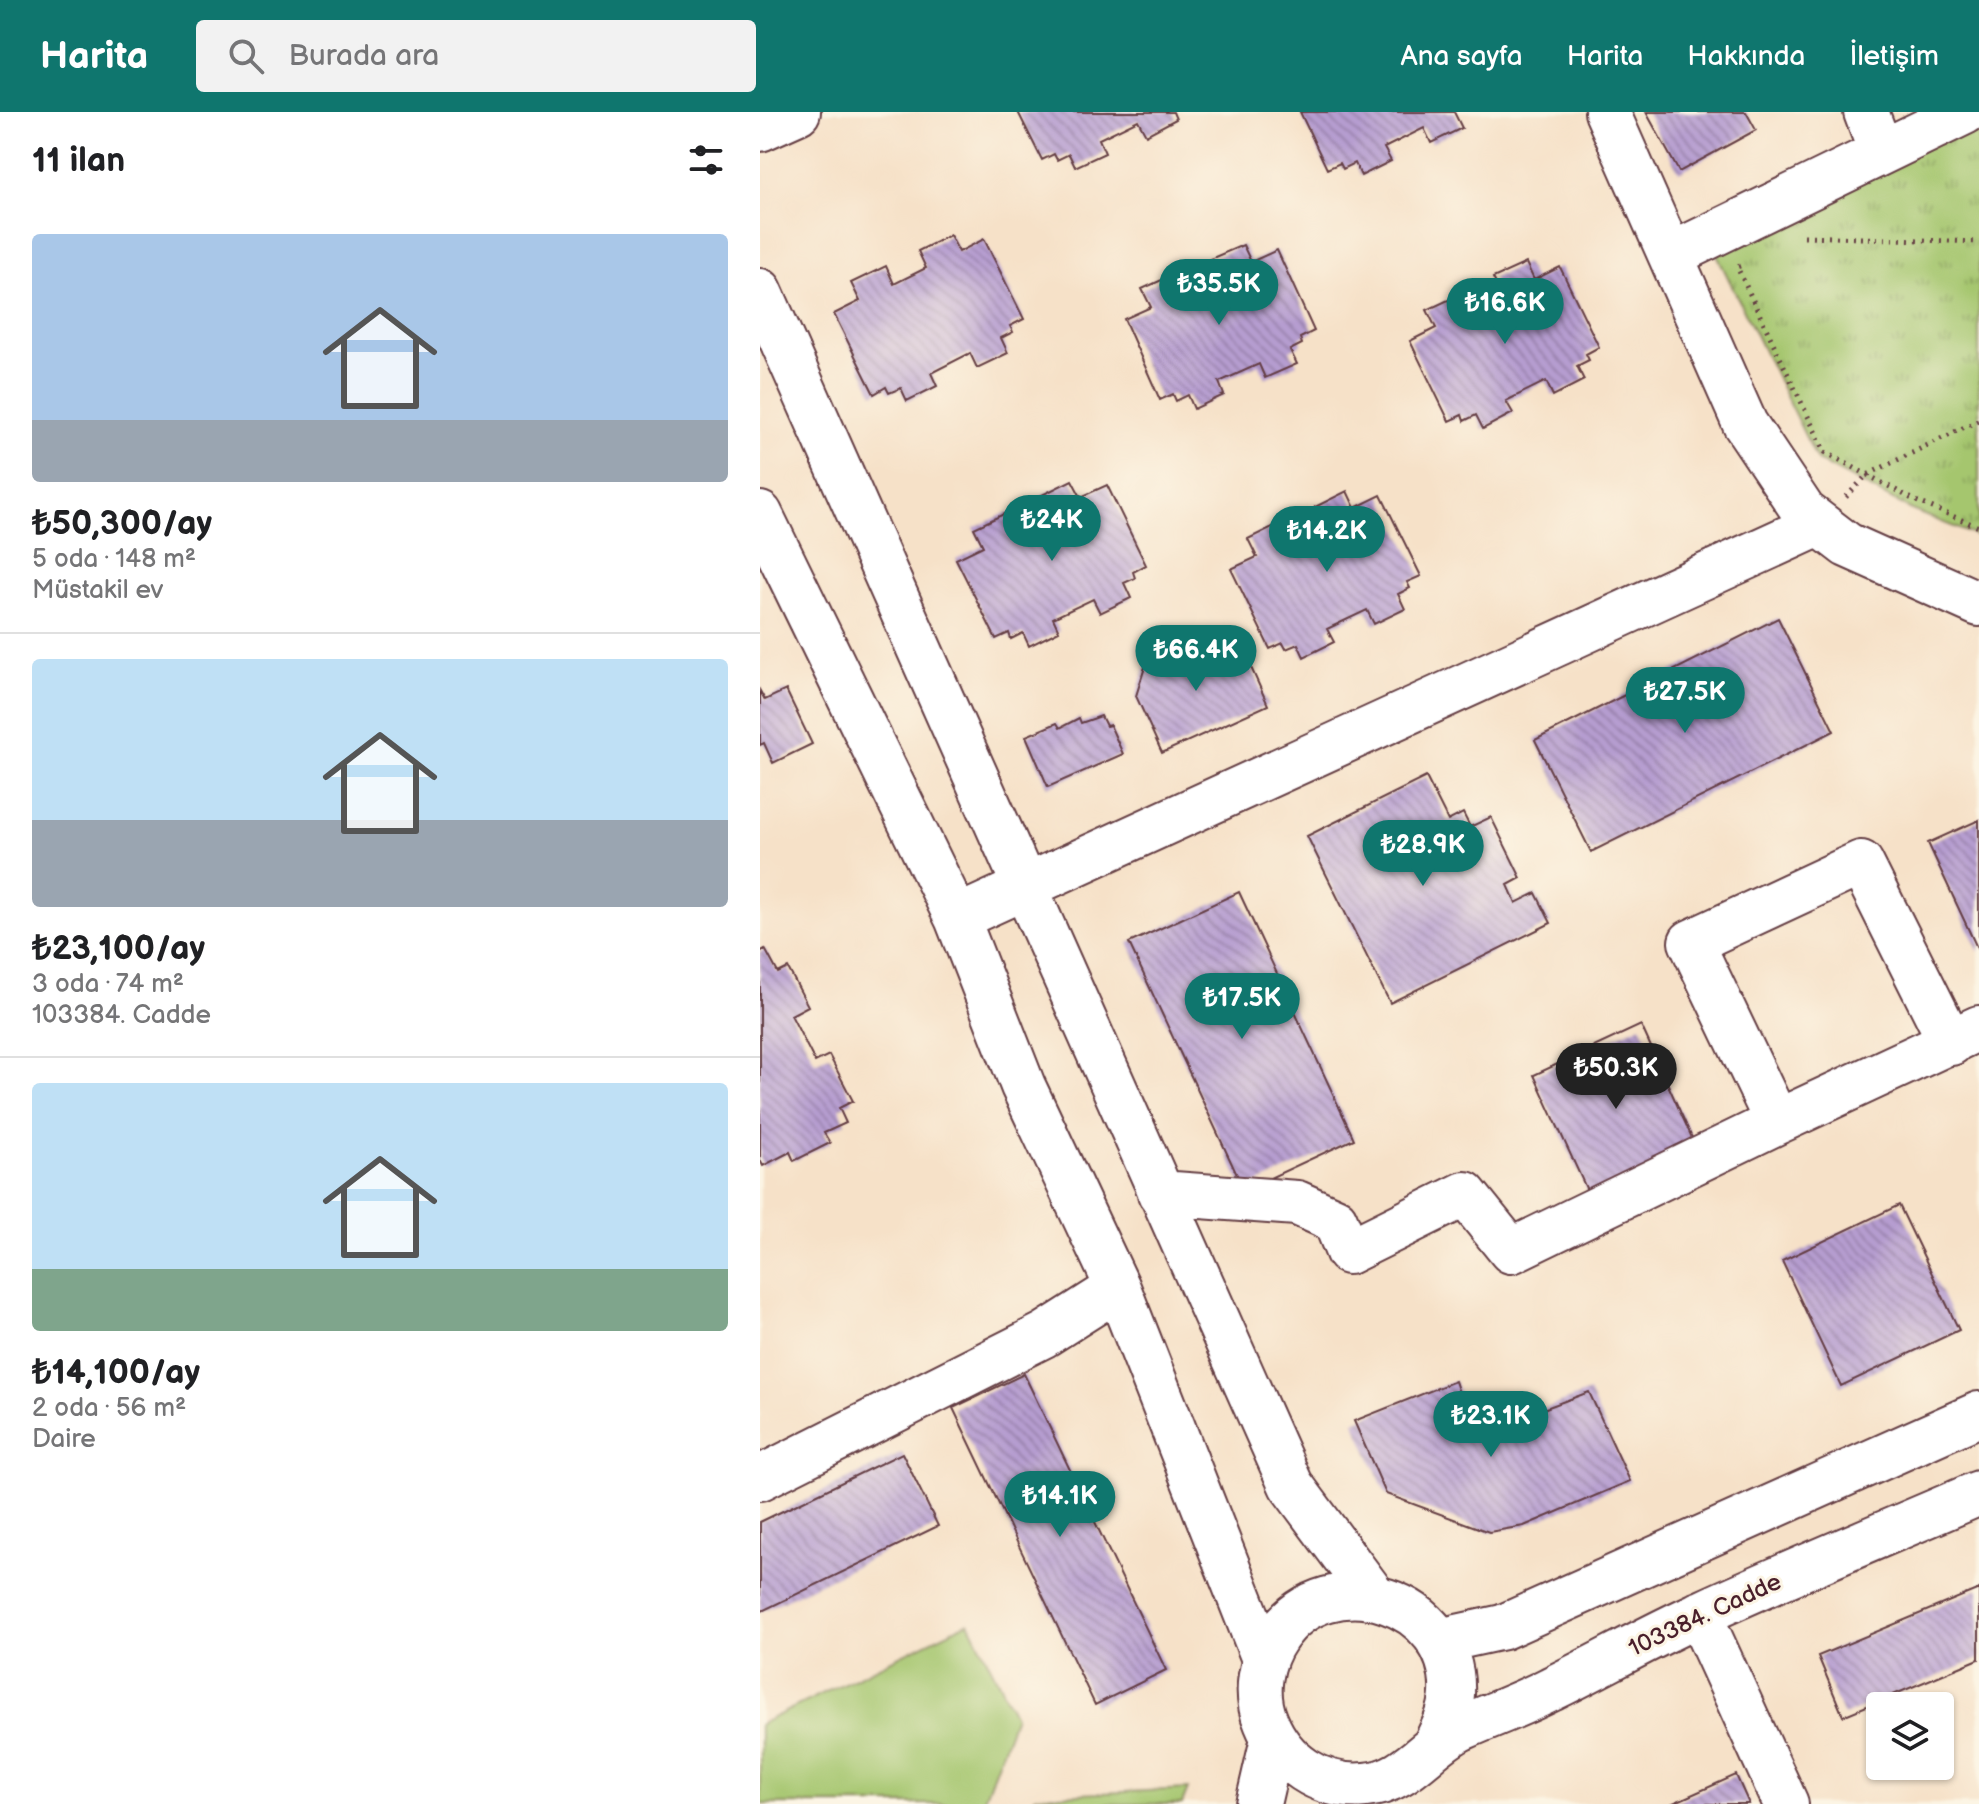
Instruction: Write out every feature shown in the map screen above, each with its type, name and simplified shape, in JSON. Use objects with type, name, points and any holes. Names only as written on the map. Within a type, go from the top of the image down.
[{"type":"street","points":[[760,129],[798,112]]},
{"type":"street","points":[[1607,112],[1745,424],[1804,512],[1847,545],[1979,604]]},
{"type":"street","points":[[1866,112],[1881,152]]},
{"type":"street","points":[[1671,255],[1965,112]]},
{"type":"street","points":[[760,291],[1291,1485],[1373,1595]]},
{"type":"street","points":[[760,514],[957,918],[1023,1086],[1118,1288],[1264,1659]]},
{"type":"street","points":[[957,918],[1819,524]]},
{"type":"street","points":[[1160,1193],[1297,1203],[1335,1220],[1348,1252],[1465,1194],[1511,1251],[1777,1122],[1965,1036],[1861,863],[1691,942],[1777,1122]]},
{"type":"street","points":[[760,1478],[1044,1335],[1118,1288]]},
{"type":"street","points":[[1439,1641],[1503,1627],[1979,1414]]},
{"type":"street","name":"103384. Cadde","points":[[1435,1745],[1699,1614],[1979,1493]]},
{"type":"street","points":[[1373,1595],[1399,1604],[1422,1619],[1439,1641],[1449,1666],[1452,1693],[1447,1720],[1435,1745],[1416,1765],[1360,1795],[1312,1776],[1290,1760],[1273,1739],[1262,1713],[1259,1687],[1264,1659],[1277,1635],[1295,1615],[1332,1598],[1373,1595]]},
{"type":"street","points":[[1699,1614],[1786,1804]]},
{"type":"street","points":[[1258,1804],[1273,1739]]},
{"type":"path","points":[[1790,242],[1817,229]]},
{"type":"path","points":[[1804,236],[1979,242]]},
{"type":"path","points":[[1750,261],[1737,267],[1825,452],[1916,501],[1979,527]]},
{"type":"path","points":[[1819,524],[1867,475],[1979,420]]},
{"type":"green space","points":[[1979,121],[1979,537],[1912,510],[1817,460],[1714,249]]},
{"type":"green space","points":[[969,1622],[1015,1716],[982,1804],[760,1804],[760,1724]]},
{"type":"green space","points":[[1188,1789],[1182,1804],[1033,1804],[1035,1796]]},
{"type":"building","points":[[1018,112],[1173,112],[1176,119],[1146,135],[1138,120],[1099,139],[1105,153],[1075,167],[1069,154],[1057,160],[1054,154],[1042,160]]},
{"type":"building","points":[[1300,112],[1454,112],[1462,128],[1431,143],[1424,128],[1384,148],[1391,161],[1361,176],[1355,163],[1343,169],[1340,163],[1327,169]]},
{"type":"building","points":[[1646,112],[1746,112],[1756,130],[1679,172]]},
{"type":"building","points":[[950,235],[959,252],[984,239],[1024,319],[1010,326],[1013,332],[1001,338],[1008,353],[977,368],[970,353],[931,373],[937,386],[907,401],[901,388],[889,393],[886,387],[874,394],[834,314],[860,301],[851,283],[886,266],[894,284],[926,268],[918,251]]},
{"type":"building","points":[[1243,245],[1251,262],[1277,250],[1314,331],[1300,338],[1302,344],[1290,350],[1297,364],[1265,378],[1259,364],[1219,382],[1224,395],[1194,409],[1188,395],[1176,401],[1173,394],[1160,400],[1124,319],[1151,307],[1142,289],[1177,273],[1186,291],[1218,277],[1210,259]]},
{"type":"building","points":[[1526,263],[1534,280],[1560,267],[1599,347],[1586,354],[1589,360],[1577,366],[1584,380],[1553,396],[1546,381],[1506,401],[1513,413],[1483,429],[1476,415],[1464,421],[1462,415],[1449,421],[1410,341],[1436,328],[1427,310],[1461,294],[1470,311],[1502,296],[1493,278]]},
{"type":"building","points":[[1072,480],[1081,497],[1107,485],[1146,565],[1133,572],[1135,578],[1124,583],[1131,598],[1100,613],[1093,599],[1053,618],[1059,631],[1029,646],[1023,633],[1011,639],[1009,633],[996,639],[956,559],[983,546],[974,528],[1008,512],[1017,529],[1049,513],[1040,496]]},
{"type":"building","points":[[1347,491],[1355,508],[1381,495],[1421,576],[1407,582],[1410,588],[1398,594],[1405,609],[1374,624],[1367,610],[1327,629],[1334,642],[1304,657],[1298,644],[1286,649],[1283,643],[1270,649],[1231,569],[1257,557],[1248,539],[1283,522],[1291,540],[1323,524],[1315,507]]},
{"type":"building","points":[[1778,618],[1834,731],[1591,852],[1535,740]]},
{"type":"building","points":[[1206,640],[1249,663],[1268,705],[1162,753],[1136,696],[1145,667],[1156,654],[1178,643],[1184,652]]},
{"type":"building","points":[[786,690],[812,744],[773,763],[764,743],[760,745],[760,691],[765,700]]},
{"type":"building","points":[[1101,716],[1106,726],[1110,725],[1123,754],[1048,787],[1026,736],[1057,723],[1060,728],[1079,718],[1081,723]]},
{"type":"building","points":[[1426,777],[1448,821],[1463,813],[1470,827],[1491,817],[1521,878],[1508,885],[1516,903],[1536,893],[1551,923],[1390,1003],[1307,836]]},
{"type":"building","points":[[1979,820],[1979,952],[1928,843]]},
{"type":"building","points":[[1239,892],[1354,1139],[1244,1190],[1129,943]]},
{"type":"building","points":[[765,949],[778,973],[788,968],[808,1006],[791,1015],[815,1062],[829,1055],[853,1101],[839,1108],[846,1123],[824,1133],[830,1143],[794,1161],[790,1152],[763,1166],[760,1160],[760,952]]},
{"type":"building","points":[[1641,1025],[1697,1149],[1590,1197],[1534,1075]]},
{"type":"building","points":[[1899,1205],[1959,1330],[1841,1386],[1782,1261]]},
{"type":"building","points":[[1024,1374],[1166,1670],[1095,1705],[953,1408]]},
{"type":"building","points":[[1455,1381],[1473,1435],[1589,1392],[1630,1481],[1524,1526],[1489,1532],[1386,1494],[1354,1421]]},
{"type":"building","points":[[902,1453],[938,1526],[760,1612],[760,1522]]},
{"type":"building","points":[[1979,1589],[1979,1659],[1900,1692],[1866,1692],[1866,1706],[1843,1716],[1818,1656]]},
{"type":"building","points":[[1736,1775],[1749,1804],[1671,1804]]}]
